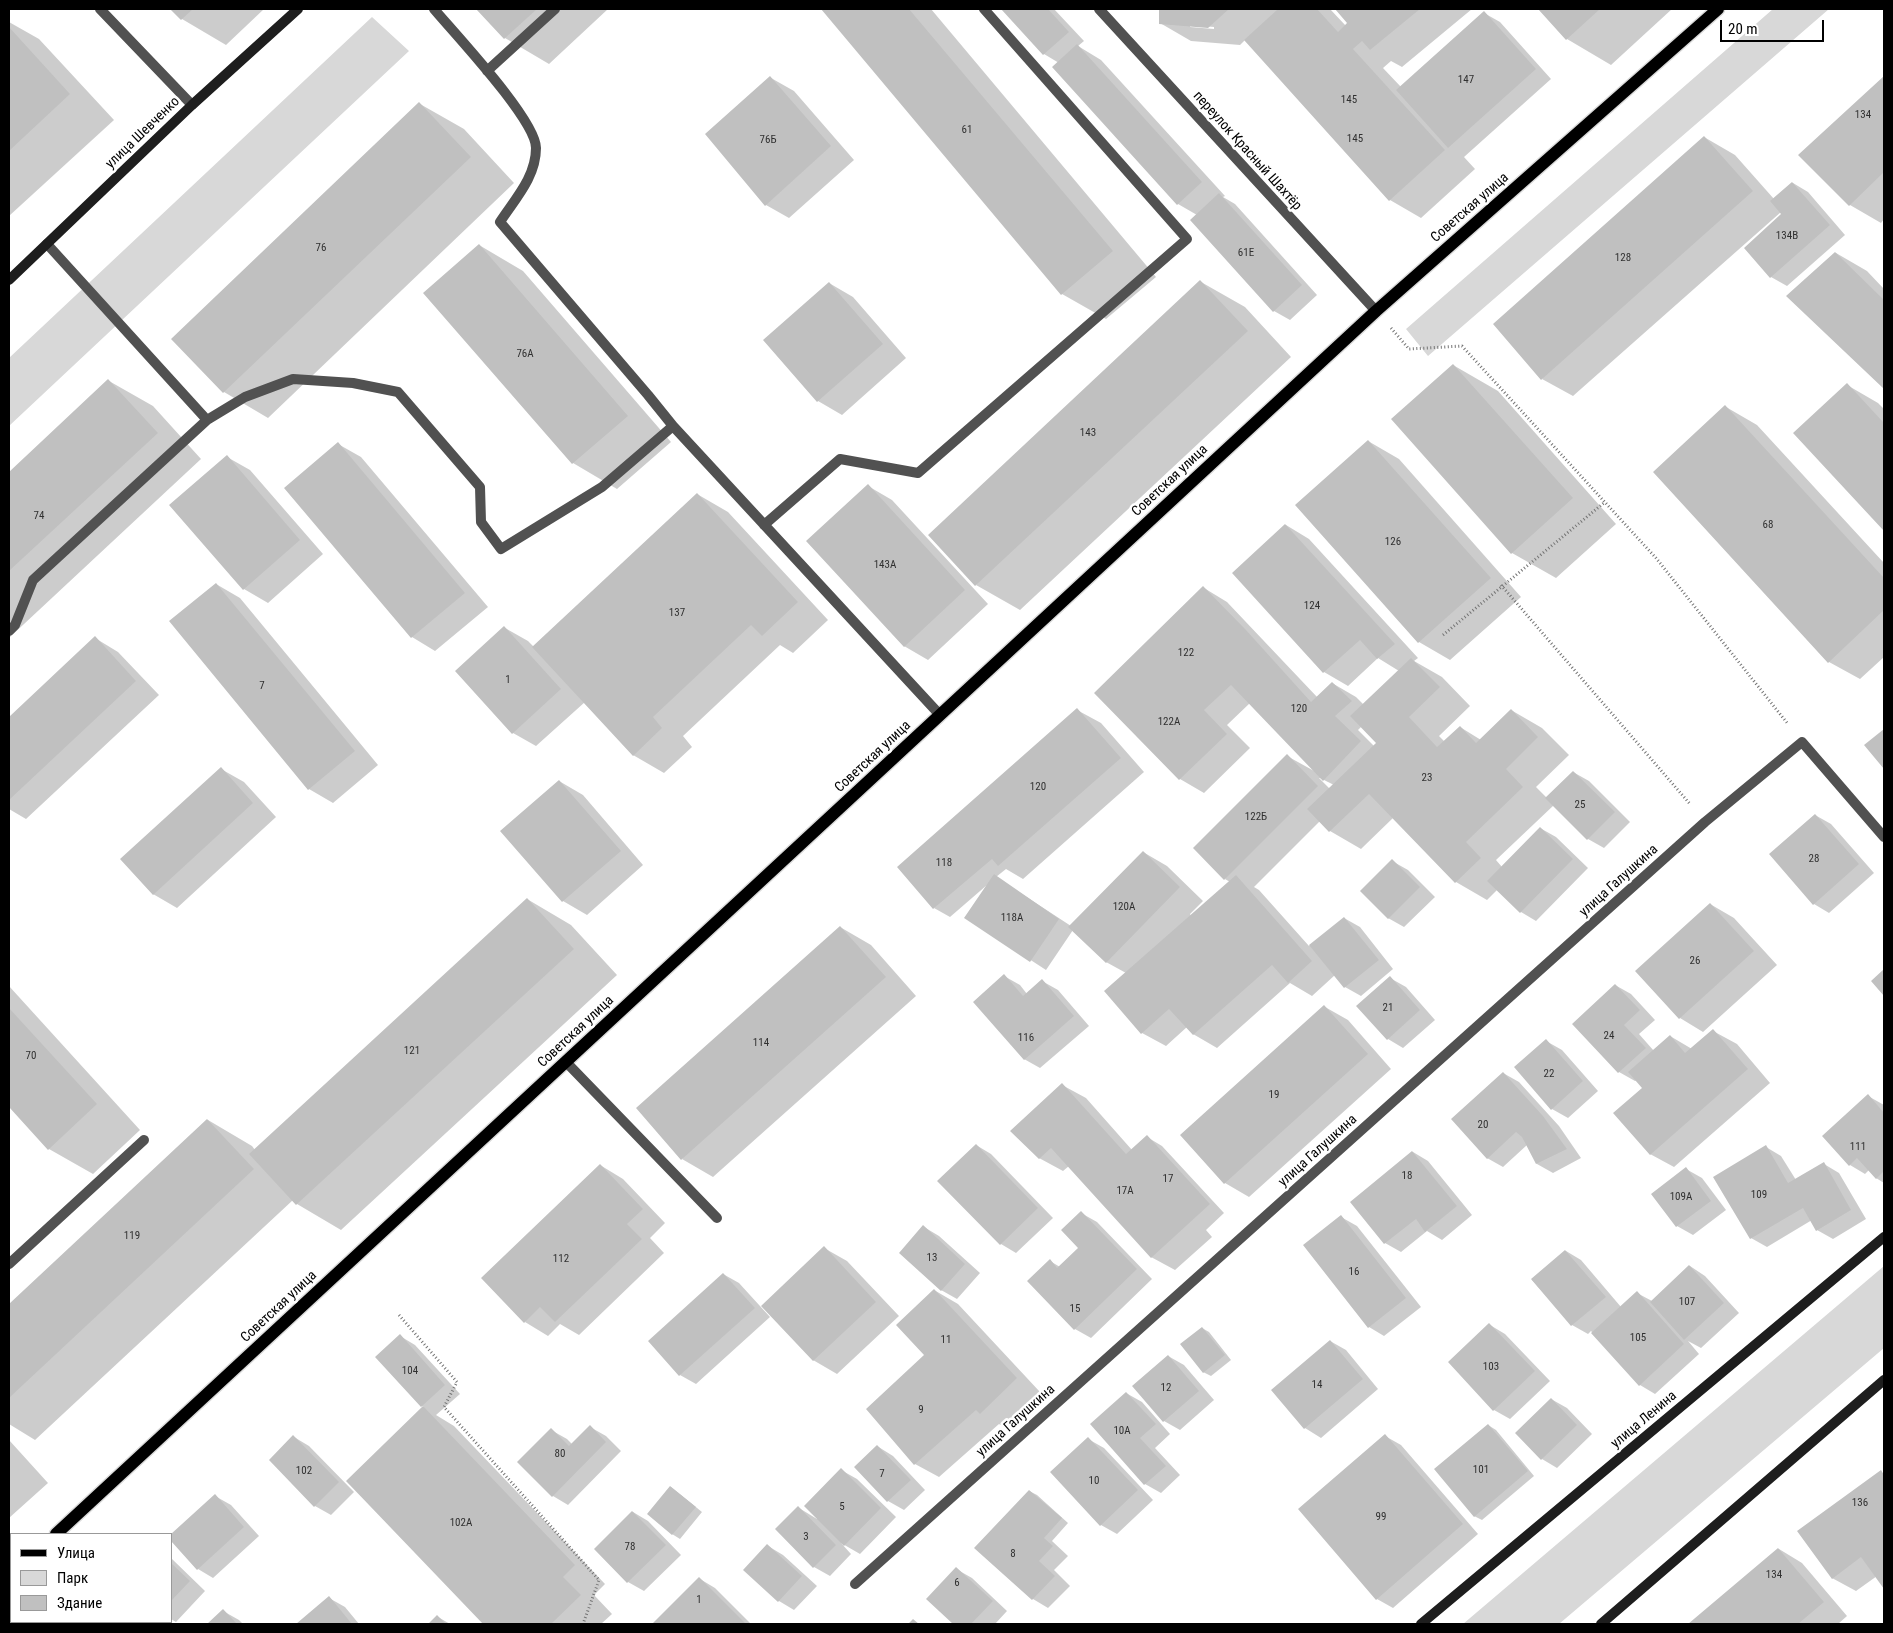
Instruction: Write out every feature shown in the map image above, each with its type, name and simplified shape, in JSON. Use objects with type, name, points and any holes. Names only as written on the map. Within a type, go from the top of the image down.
[{"type":"main road","name":"улица Шевченко","points":[[9,280],[192,105],[298,9]]},
{"type":"main road","name":"Советская улица","points":[[57,1533],[1376,311],[1718,9]]},
{"type":"main road","name":"улица Ленина","points":[[1421,1624],[1884,1237]]},
{"type":"main road","points":[[1601,1624],[1884,1380]]},
{"type":"street","points":[[100,9],[192,105]]},
{"type":"street","points":[[434,9],[506,94],[527,123],[536,146],[531,176],[500,222],[648,395],[672,426],[940,715]]},
{"type":"street","points":[[487,71],[555,9]]},
{"type":"street","points":[[764,525],[840,459],[918,473],[1187,239],[984,9]]},
{"type":"street","name":"переулок Красный Шахтёр","points":[[1099,9],[1376,311]]},
{"type":"street","points":[[47,244],[207,420]]},
{"type":"street","points":[[9,631],[15,625],[33,580],[207,420],[245,397],[293,379],[353,383],[398,392],[480,487],[481,522],[501,550],[602,487],[672,426]]},
{"type":"street","points":[[1802,742],[1884,837]]},
{"type":"street","name":"улица Галушкина","points":[[855,1584],[1706,822],[1802,742]]},
{"type":"street","points":[[566,1062],[717,1218]]},
{"type":"street","points":[[9,1264],[144,1140]]},
{"type":"path","points":[[1376,311],[1409,350],[1462,346],[1656,558],[1802,742]]},
{"type":"path","points":[[1443,635],[1605,502]]},
{"type":"path","points":[[1501,586],[1706,822]]},
{"type":"path","points":[[399,1315],[457,1382],[444,1408],[599,1580],[583,1624]]},
{"type":"green space","points":[[1773,9],[1829,9],[1428,356],[1406,329]]},
{"type":"green space","points":[[372,17],[409,51],[9,426],[9,358]]},
{"type":"green space","points":[[1884,1266],[1884,1348],[1559,1624],[1463,1624]]},
{"type":"building","points":[[170,9],[193,9],[181,20]]},
{"type":"building","points":[[476,9],[537,9],[504,39]]},
{"type":"building","points":[[821,9],[909,9],[1113,251],[1061,295]]},
{"type":"building","points":[[1001,9],[1048,9],[1069,32],[1043,55]]},
{"type":"building","points":[[1159,9],[1229,9],[1208,28],[1159,24]]},
{"type":"building","points":[[1278,9],[1317,9],[1338,32],[1347,23],[1335,9],[1420,9],[1370,50],[1362,41],[1353,49],[1445,150],[1389,201],[1244,40]]},
{"type":"building","points":[[1538,9],[1600,9],[1566,40]]},
{"type":"building","points":[[1484,11],[1536,69],[1448,148],[1396,90]]},
{"type":"building","points":[[9,27],[70,94],[9,151]]},
{"type":"building","points":[[1077,44],[1202,182],[1177,205],[1052,67]]},
{"type":"building","points":[[770,76],[831,146],[765,206],[705,134]]},
{"type":"building","points":[[1884,76],[1884,172],[1849,206],[1798,155]]},
{"type":"building","points":[[419,102],[471,157],[223,393],[171,339]]},
{"type":"building","points":[[1704,136],[1753,191],[1541,380],[1493,324]]},
{"type":"building","points":[[1792,182],[1830,225],[1770,278],[1744,248],[1781,214],[1770,201]]},
{"type":"building","points":[[1219,193],[1302,285],[1273,312],[1190,220]]},
{"type":"building","points":[[479,244],[628,416],[572,464],[423,293]]},
{"type":"building","points":[[1835,252],[1884,300],[1884,389],[1786,296]]},
{"type":"building","points":[[1200,280],[1248,331],[975,586],[928,535]]},
{"type":"building","points":[[829,282],[883,344],[817,402],[763,340]]},
{"type":"building","points":[[1453,364],[1573,498],[1511,554],[1391,419]]},
{"type":"building","points":[[108,379],[158,433],[9,571],[9,472]]},
{"type":"building","points":[[1847,383],[1884,423],[1884,531],[1793,433]]},
{"type":"building","points":[[1725,405],[1884,578],[1884,610],[1828,663],[1653,472]]},
{"type":"building","points":[[1368,440],[1491,578],[1418,643],[1295,505]]},
{"type":"building","points":[[338,442],[465,593],[411,638],[284,488]]},
{"type":"building","points":[[227,455],[300,540],[243,590],[169,505]]},
{"type":"building","points":[[868,484],[965,590],[904,647],[806,541]]},
{"type":"building","points":[[697,493],[798,602],[762,636],[751,625],[653,717],[662,728],[633,756],[532,647]]},
{"type":"building","points":[[1285,524],[1395,644],[1377,659],[1360,640],[1323,673],[1232,573]]},
{"type":"building","points":[[216,583],[355,751],[308,790],[169,621]]},
{"type":"building","points":[[1203,586],[1311,702],[1332,682],[1352,701],[1335,716],[1361,741],[1323,781],[1231,685],[1204,710],[1227,734],[1179,780],[1094,693]]},
{"type":"building","points":[[504,626],[561,689],[512,734],[455,671]]},
{"type":"building","points":[[95,636],[136,681],[9,800],[9,717]]},
{"type":"building","points":[[1411,658],[1440,687],[1409,717],[1437,747],[1460,726],[1476,743],[1511,709],[1538,737],[1506,769],[1523,787],[1466,842],[1481,858],[1455,883],[1369,794],[1329,832],[1307,809],[1376,743],[1350,716]]},
{"type":"building","points":[[1077,708],[1121,758],[998,866],[992,859],[933,909],[897,867]]},
{"type":"building","points":[[1884,729],[1884,769],[1864,745]]},
{"type":"building","points":[[1287,754],[1318,786],[1224,880],[1193,848]]},
{"type":"building","points":[[221,767],[253,803],[153,895],[120,859]]},
{"type":"building","points":[[1573,771],[1615,812],[1587,840],[1545,798]]},
{"type":"building","points":[[559,780],[621,851],[562,902],[500,831]]},
{"type":"building","points":[[1815,814],[1859,864],[1813,905],[1769,854]]},
{"type":"building","points":[[1540,827],[1573,859],[1520,913],[1487,881]]},
{"type":"building","points":[[1143,851],[1180,887],[1106,963],[1068,927]]},
{"type":"building","points":[[1392,859],[1420,887],[1388,919],[1360,891]]},
{"type":"building","points":[[994,874],[1059,919],[1030,962],[964,918]]},
{"type":"building","points":[[1236,875],[1312,961],[1288,983],[1272,965],[1193,1035],[1169,1009],[1141,1034],[1104,991]]},
{"type":"building","points":[[527,898],[574,949],[296,1205],[249,1154]]},
{"type":"building","points":[[1710,903],[1754,951],[1679,1019],[1635,971]]},
{"type":"building","points":[[1344,917],[1379,960],[1344,988],[1309,945]]},
{"type":"building","points":[[840,926],[886,977],[681,1160],[636,1108]]},
{"type":"building","points":[[1884,969],[1884,996],[1871,981]]},
{"type":"building","points":[[1004,974],[1023,996],[1042,979],[1074,1016],[1024,1060],[973,1002]]},
{"type":"building","points":[[1390,976],[1420,1010],[1387,1040],[1356,1006]]},
{"type":"building","points":[[1615,984],[1640,1010],[1624,1025],[1646,1048],[1618,1073],[1572,1024]]},
{"type":"building","points":[[1324,1005],[1368,1054],[1224,1184],[1180,1135]]},
{"type":"building","points":[[9,1008],[97,1104],[48,1150],[9,1107]]},
{"type":"building","points":[[1713,1029],[1748,1069],[1650,1155],[1613,1113],[1642,1088],[1628,1072],[1670,1035],[1685,1053]]},
{"type":"building","points":[[1546,1039],[1583,1081],[1551,1110],[1514,1067]]},
{"type":"building","points":[[1503,1072],[1543,1116],[1567,1149],[1536,1164],[1522,1137],[1516,1132],[1487,1159],[1451,1119]]},
{"type":"building","points":[[1062,1083],[1126,1154],[1147,1135],[1210,1204],[1151,1258],[1051,1148],[1039,1159],[1010,1131]]},
{"type":"building","points":[[1868,1094],[1884,1113],[1884,1171],[1876,1179],[1857,1158],[1849,1166],[1822,1136]]},
{"type":"building","points":[[207,1119],[254,1169],[9,1398],[9,1304]]},
{"type":"building","points":[[976,1144],[1038,1208],[1000,1245],[937,1181]]},
{"type":"building","points":[[1766,1145],[1788,1183],[1824,1162],[1851,1210],[1816,1231],[1803,1208],[1750,1239],[1713,1177]]},
{"type":"building","points":[[1412,1151],[1457,1206],[1425,1232],[1416,1219],[1384,1244],[1350,1202]]},
{"type":"building","points":[[600,1164],[643,1209],[627,1224],[642,1239],[555,1322],[540,1307],[524,1323],[481,1278]]},
{"type":"building","points":[[1686,1167],[1711,1201],[1676,1227],[1651,1194]]},
{"type":"building","points":[[1081,1211],[1137,1269],[1074,1330],[1027,1281],[1050,1259],[1057,1268],[1078,1248],[1061,1230]]},
{"type":"building","points":[[1341,1215],[1406,1298],[1368,1328],[1303,1245]]},
{"type":"building","points":[[923,1225],[965,1264],[941,1291],[899,1253]]},
{"type":"building","points":[[824,1246],[876,1302],[813,1361],[761,1306]]},
{"type":"building","points":[[1565,1250],[1606,1297],[1571,1326],[1531,1279]]},
{"type":"building","points":[[1689,1265],[1724,1303],[1684,1340],[1650,1302]]},
{"type":"building","points":[[723,1273],[755,1308],[679,1376],[648,1341]]},
{"type":"building","points":[[934,1289],[1017,1378],[980,1414],[976,1410],[914,1465],[866,1409],[924,1355],[896,1325]]},
{"type":"building","points":[[1637,1291],[1684,1344],[1639,1386],[1591,1333]]},
{"type":"building","points":[[1489,1323],[1535,1371],[1493,1411],[1448,1362]]},
{"type":"building","points":[[1202,1327],[1225,1355],[1203,1373],[1180,1344]]},
{"type":"building","points":[[400,1334],[445,1385],[421,1407],[375,1357]]},
{"type":"building","points":[[1330,1340],[1363,1379],[1304,1429],[1271,1390]]},
{"type":"building","points":[[1168,1355],[1199,1391],[1163,1422],[1132,1386]]},
{"type":"building","points":[[1126,1392],[1156,1424],[1140,1438],[1166,1466],[1144,1485],[1090,1424]]},
{"type":"building","points":[[1551,1398],[1577,1425],[1541,1460],[1515,1433]]},
{"type":"building","points":[[423,1406],[575,1565],[563,1577],[581,1595],[551,1624],[483,1624],[346,1481]]},
{"type":"building","points":[[1488,1424],[1528,1471],[1474,1517],[1434,1469]]},
{"type":"building","points":[[590,1425],[606,1442],[552,1497],[517,1462],[551,1428],[569,1446]]},
{"type":"building","points":[[1385,1434],[1463,1524],[1376,1600],[1298,1509]]},
{"type":"building","points":[[293,1435],[339,1482],[314,1507],[269,1460]]},
{"type":"building","points":[[1088,1437],[1138,1490],[1100,1526],[1050,1472]]},
{"type":"building","points":[[877,1445],[911,1480],[887,1502],[854,1467]]},
{"type":"building","points":[[841,1468],[881,1508],[844,1546],[804,1506]]},
{"type":"building","points":[[1881,1470],[1884,1475],[1884,1589],[1861,1557],[1832,1579],[1797,1531]]},
{"type":"building","points":[[670,1486],[696,1507],[672,1535],[647,1514]]},
{"type":"building","points":[[1029,1490],[1062,1518],[1044,1538],[1053,1546],[1039,1561],[1055,1576],[1032,1600],[974,1548]]},
{"type":"building","points":[[215,1494],[244,1527],[197,1570],[172,1542],[172,1533]]},
{"type":"building","points":[[798,1506],[836,1545],[813,1568],[775,1529]]},
{"type":"building","points":[[632,1511],[666,1545],[627,1583],[594,1549]]},
{"type":"building","points":[[767,1544],[802,1576],[778,1602],[743,1570]]},
{"type":"building","points":[[1778,1548],[1824,1602],[1798,1624],[1688,1624]]},
{"type":"building","points":[[172,1564],[190,1581],[172,1600]]},
{"type":"building","points":[[956,1567],[993,1601],[971,1624],[953,1624],[926,1599]]},
{"type":"building","points":[[699,1577],[746,1624],[653,1623]]},
{"type":"building","points":[[329,1596],[352,1624],[296,1624]]},
{"type":"building","points":[[223,1609],[237,1624],[207,1624]]},
{"type":"building","points":[[437,1615],[446,1624],[428,1624]]},
{"type":"building","points":[[913,1619],[919,1624],[908,1624]]}]
